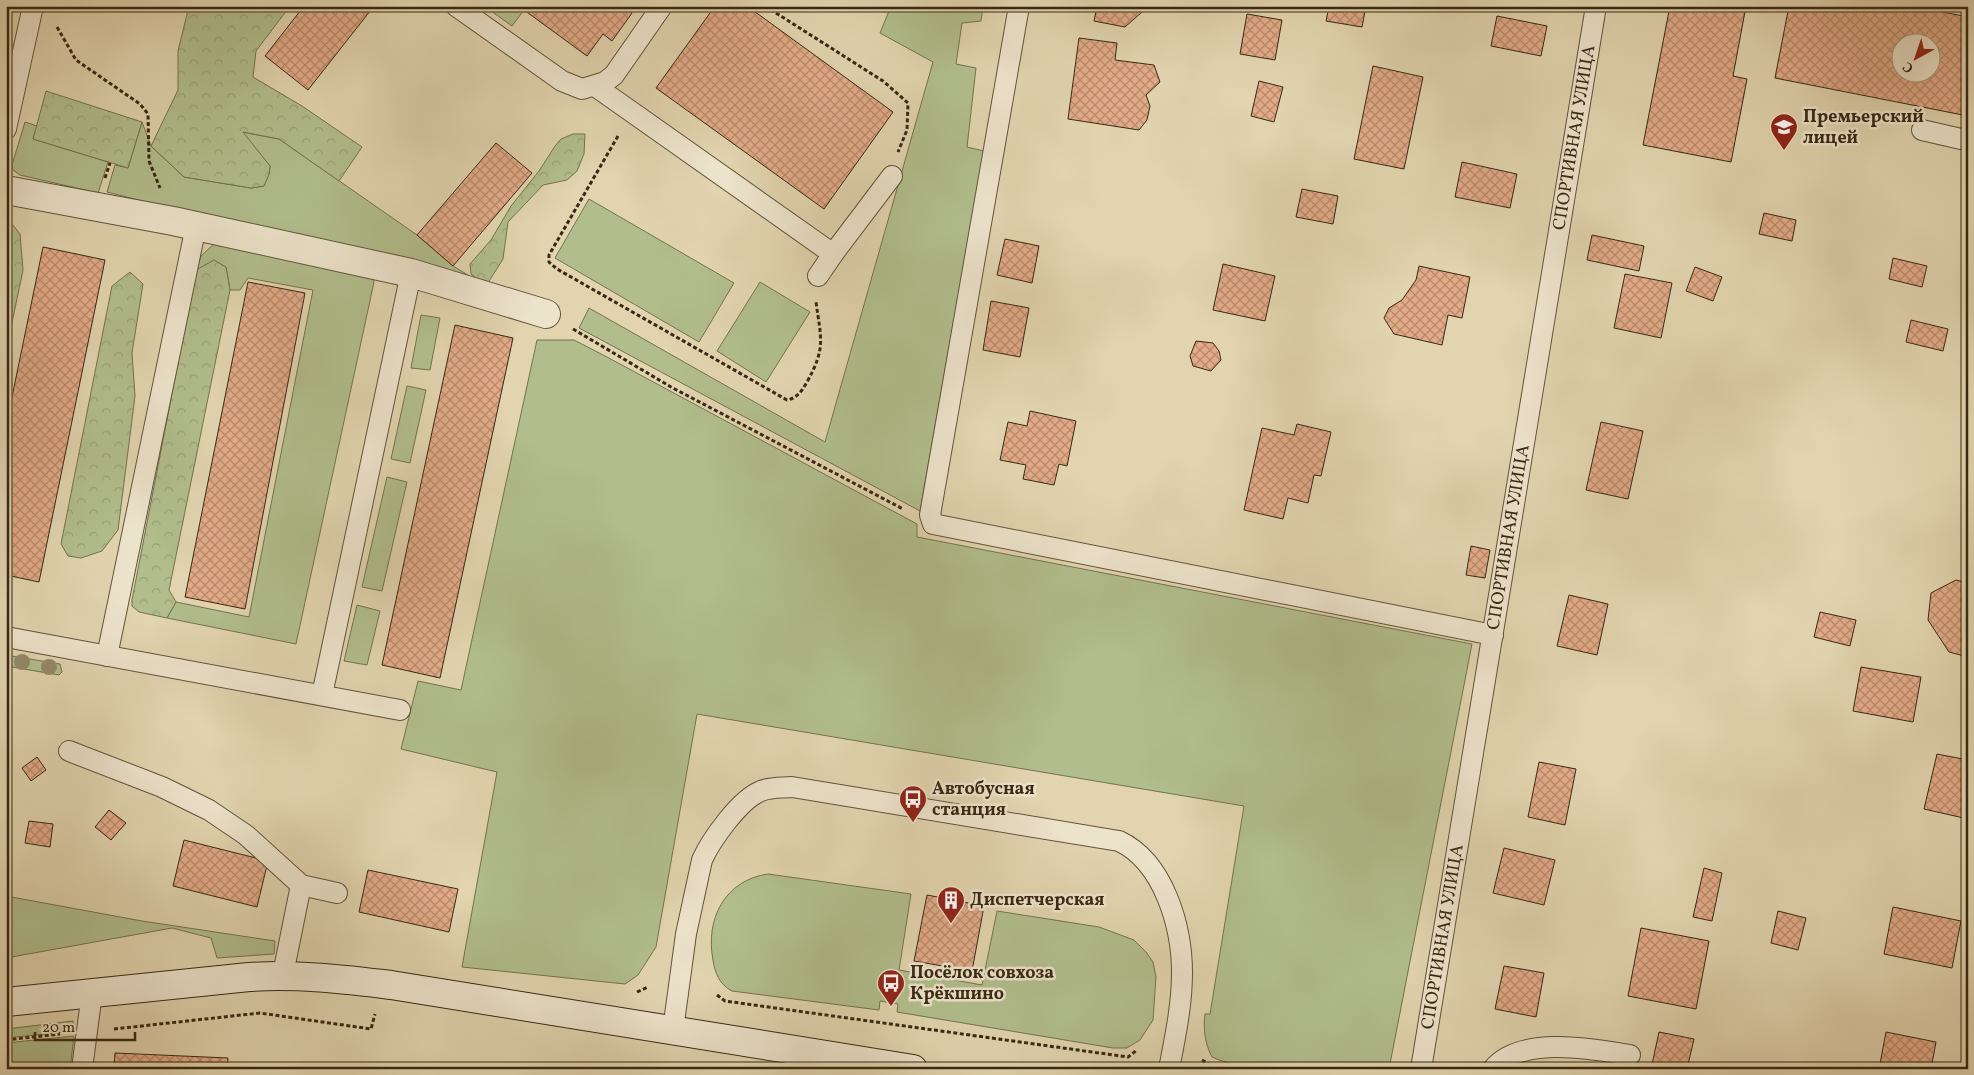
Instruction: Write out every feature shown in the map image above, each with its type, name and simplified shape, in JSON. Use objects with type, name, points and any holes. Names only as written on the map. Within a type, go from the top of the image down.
[{"type":"street","points":[[6,190],[184,223],[412,273],[546,314]]},
{"type":"street","points":[[6,1002],[283,974],[391,985],[913,1069]]},
{"type":"lane","points":[[6,129],[33,6]]},
{"type":"lane","points":[[456,6],[562,81],[582,89],[595,86],[614,75],[662,6]]},
{"type":"lane","points":[[1019,6],[930,515],[933,524],[1493,635]]},
{"type":"lane","name":"СПОРТИВНАЯ УЛИЦА","points":[[1421,1069],[1596,6]]},
{"type":"lane","points":[[595,86],[833,254]]},
{"type":"lane","points":[[1922,130],[1961,139],[1968,137]]},
{"type":"lane","points":[[818,276],[892,176]]},
{"type":"lane","points":[[107,656],[184,223]]},
{"type":"lane","points":[[322,695],[412,273]]},
{"type":"lane","points":[[6,637],[400,710]]},
{"type":"lane","points":[[69,751],[162,787],[209,810],[246,834],[301,885],[337,893]]},
{"type":"lane","points":[[673,1030],[686,934],[706,849],[728,819],[760,791],[792,787],[1118,841],[1133,850],[1146,861],[1165,890],[1182,956],[1179,1011],[1169,1069]]},
{"type":"lane","points":[[283,974],[301,885]]},
{"type":"lane","points":[[82,1069],[92,993]]},
{"type":"lane","points":[[1493,1069],[1497,1064],[1521,1052],[1551,1047],[1583,1048],[1630,1056]]},
{"type":"path","points":[[765,6],[883,81],[908,103],[906,130],[895,159],[892,176]]},
{"type":"path","points":[[55,22],[61,37],[76,60],[140,104],[148,114],[149,161],[184,223]]},
{"type":"path","points":[[632,112],[549,255],[548,262],[557,269],[787,400],[794,398],[802,390],[817,366],[821,349],[814,292],[818,276]]},
{"type":"path","points":[[546,314],[671,387],[835,475],[933,524]]},
{"type":"path","points":[[717,995],[725,1002],[1118,1056],[1128,1057],[1137,1050]]},
{"type":"path","points":[[6,1040],[260,1013],[371,1029],[374,1013],[380,1014]]},
{"type":"path","points":[[1202,1060],[1210,1065],[1235,1069]]},
{"type":"green space","points":[[189,6],[290,6],[256,51],[253,77],[302,106],[362,147],[339,181],[279,139],[243,132],[270,166],[264,186],[251,188],[184,177],[151,146],[178,90],[178,51]]},
{"type":"green space","points":[[484,6],[527,6],[512,26]]},
{"type":"green space","points":[[891,6],[983,6],[981,21],[962,23],[956,64],[976,68],[967,147],[984,151],[920,511],[579,328],[589,308],[825,442],[933,62],[880,33]]},
{"type":"green space","points":[[46,91],[142,122],[128,168],[33,139]]},
{"type":"green space","points":[[25,122],[37,126],[33,139],[108,162],[98,193],[20,175],[13,170],[12,165]]},
{"type":"green space","points":[[142,122],[151,146],[184,177],[251,188],[264,186],[270,166],[242,132],[279,139],[417,235],[453,266],[486,286],[465,283],[107,192],[115,165],[128,168]]},
{"type":"green space","points":[[573,134],[585,134],[584,154],[577,171],[567,180],[543,185],[508,222],[503,259],[486,286],[471,274],[470,264],[491,240],[511,206],[539,171],[555,146],[561,139]]},
{"type":"green space","points":[[589,199],[734,283],[699,342],[555,258]]},
{"type":"green space","points":[[8,219],[20,234],[23,270],[6,351],[6,221]]},
{"type":"green space","points":[[214,244],[372,278],[374,282],[296,644],[167,618],[176,602],[249,617],[313,290],[248,278],[240,290],[230,290],[226,267],[196,270],[201,256]]},
{"type":"green space","points":[[214,260],[226,267],[230,290],[169,590],[176,602],[167,618],[139,612],[132,606],[132,600],[196,270]]},
{"type":"green space","points":[[130,272],[143,284],[132,353],[135,396],[118,530],[102,551],[81,558],[68,556],[61,544],[112,286]]},
{"type":"green space","points":[[760,282],[810,312],[766,382],[717,351]]},
{"type":"green space","points":[[421,315],[440,318],[430,370],[411,368]]},
{"type":"green space","points":[[537,340],[574,340],[607,357],[917,524],[917,537],[1472,644],[1389,1069],[1272,1069],[1228,1063],[1212,1057],[1205,1036],[1205,1014],[1210,1014],[1244,806],[697,714],[656,947],[638,975],[625,984],[462,967],[497,772],[401,749],[418,681],[461,690]]},
{"type":"green space","points":[[407,386],[426,390],[410,463],[391,459]]},
{"type":"green space","points":[[387,477],[407,482],[382,591],[362,587]]},
{"type":"green space","points":[[357,605],[380,611],[367,665],[344,661]]},
{"type":"green space","points":[[6,655],[60,664],[62,672],[59,675],[6,666]]},
{"type":"green space","points":[[768,874],[911,894],[899,970],[982,985],[997,911],[1099,927],[1134,940],[1153,962],[1156,977],[1153,1020],[1140,1040],[1127,1048],[1113,1048],[897,1012],[898,1004],[880,1001],[879,1010],[732,991],[721,982],[716,974],[714,965],[711,945],[712,930],[716,916],[721,904],[740,884]]},
{"type":"green space","points":[[6,896],[142,921],[275,941],[274,954],[217,958],[211,938],[172,928],[6,958]]},
{"type":"green space","points":[[73,1021],[75,1031],[6,1038],[6,1029]]},
{"type":"green space","points":[[74,1036],[70,1069],[6,1068],[6,1043]]},
{"type":"building","points":[[304,6],[374,6],[308,90],[265,56]]},
{"type":"building","points":[[527,6],[622,6],[632,13],[612,41],[603,34],[587,56],[524,10]]},
{"type":"building","points":[[715,6],[747,6],[893,112],[824,209],[656,88]]},
{"type":"building","points":[[1097,6],[1141,6],[1142,12],[1125,27],[1094,21]]},
{"type":"building","points":[[1329,6],[1366,6],[1362,27],[1326,21]]},
{"type":"building","points":[[1670,6],[1746,6],[1733,76],[1747,79],[1731,162],[1643,145]]},
{"type":"building","points":[[1789,6],[1912,6],[1968,17],[1968,116],[1775,78]]},
{"type":"building","points":[[1247,14],[1282,20],[1275,60],[1240,54]]},
{"type":"building","points":[[1497,16],[1547,26],[1541,56],[1491,46]]},
{"type":"building","points":[[1079,38],[1117,43],[1115,60],[1154,65],[1160,82],[1146,95],[1150,106],[1147,120],[1139,130],[1068,119]]},
{"type":"building","points":[[1373,66],[1423,77],[1404,169],[1354,159]]},
{"type":"building","points":[[1259,81],[1283,87],[1274,122],[1251,116]]},
{"type":"building","points":[[496,143],[532,173],[453,266],[417,235]]},
{"type":"building","points":[[1462,162],[1517,174],[1510,208],[1455,197]]},
{"type":"building","points":[[1302,189],[1338,196],[1333,224],[1296,217]]},
{"type":"building","points":[[1764,213],[1796,220],[1792,241],[1759,234]]},
{"type":"building","points":[[1592,235],[1644,246],[1639,271],[1587,260]]},
{"type":"building","points":[[1005,239],[1039,246],[1032,283],[997,275]]},
{"type":"building","points":[[43,247],[105,260],[39,582],[6,575],[6,426]]},
{"type":"building","points":[[1893,258],[1927,266],[1922,287],[1889,279]]},
{"type":"building","points":[[1223,264],[1275,276],[1265,321],[1213,310]]},
{"type":"building","points":[[1419,266],[1470,277],[1462,318],[1448,315],[1442,345],[1394,334],[1384,318],[1389,308],[1402,300],[1416,280]]},
{"type":"building","points":[[1695,267],[1722,277],[1713,301],[1686,291]]},
{"type":"building","points":[[1625,274],[1672,283],[1661,338],[1614,328]]},
{"type":"building","points":[[248,282],[305,293],[245,609],[185,597]]},
{"type":"building","points":[[991,301],[1029,308],[1020,357],[983,350]]},
{"type":"building","points":[[1911,320],[1948,329],[1943,351],[1906,342]]},
{"type":"building","points":[[455,325],[513,338],[440,678],[382,665]]},
{"type":"building","points":[[1196,341],[1213,343],[1219,351],[1221,360],[1211,371],[1193,366],[1190,356]]},
{"type":"building","points":[[1030,411],[1076,421],[1067,466],[1059,464],[1054,485],[1023,479],[1026,465],[1000,460],[1008,422],[1027,426]]},
{"type":"building","points":[[1601,422],[1643,431],[1628,499],[1586,490]]},
{"type":"building","points":[[1297,424],[1331,432],[1321,476],[1314,475],[1308,503],[1288,498],[1283,519],[1244,510],[1262,428],[1294,435]]},
{"type":"building","points":[[1471,546],[1490,550],[1485,578],[1466,575]]},
{"type":"building","points":[[1956,580],[1968,583],[1968,657],[1949,652],[1928,620],[1931,593]]},
{"type":"building","points":[[1569,595],[1608,604],[1597,655],[1557,646]]},
{"type":"building","points":[[1820,612],[1856,620],[1850,646],[1814,637]]},
{"type":"building","points":[[1861,667],[1921,677],[1913,722],[1853,711]]},
{"type":"building","points":[[1937,754],[1968,760],[1968,819],[1924,809]]},
{"type":"building","points":[[37,757],[46,770],[31,781],[22,768]]},
{"type":"building","points":[[1539,762],[1576,769],[1565,825],[1528,817]]},
{"type":"building","points":[[109,810],[126,823],[111,840],[95,827]]},
{"type":"building","points":[[29,821],[53,824],[50,847],[25,843]]},
{"type":"building","points":[[184,840],[268,861],[257,907],[173,886]]},
{"type":"building","points":[[1504,848],[1555,860],[1544,905],[1493,893]]},
{"type":"building","points":[[1704,868],[1722,873],[1712,921],[1693,917]]},
{"type":"building","points":[[368,870],[458,889],[449,932],[359,912]]},
{"type":"building","name":"Диспетчерская","points":[[927,895],[984,906],[972,971],[914,961]]},
{"type":"building","points":[[1893,907],[1961,921],[1952,968],[1884,954]]},
{"type":"building","points":[[1778,911],[1806,918],[1798,950],[1771,943]]},
{"type":"building","points":[[1641,928],[1709,941],[1696,1009],[1628,996]]},
{"type":"building","points":[[1504,966],[1544,973],[1536,1017],[1495,1009]]},
{"type":"building","points":[[1659,1032],[1694,1039],[1687,1069],[1651,1069]]},
{"type":"building","points":[[1886,1032],[1936,1042],[1931,1069],[1879,1069]]},
{"type":"building","points":[[115,1053],[228,1058],[227,1069],[114,1069]]},
{"type":"place","name":"Премьерский лицей","points":[[1784,151]]},
{"type":"place","name":"Автобусная станция","points":[[913,823]]},
{"type":"place","name":"Диспетчерская","points":[[951,924]]},
{"type":"place","name":"Посёлок совхоза Крёкшино","points":[[891,1007]]}]
